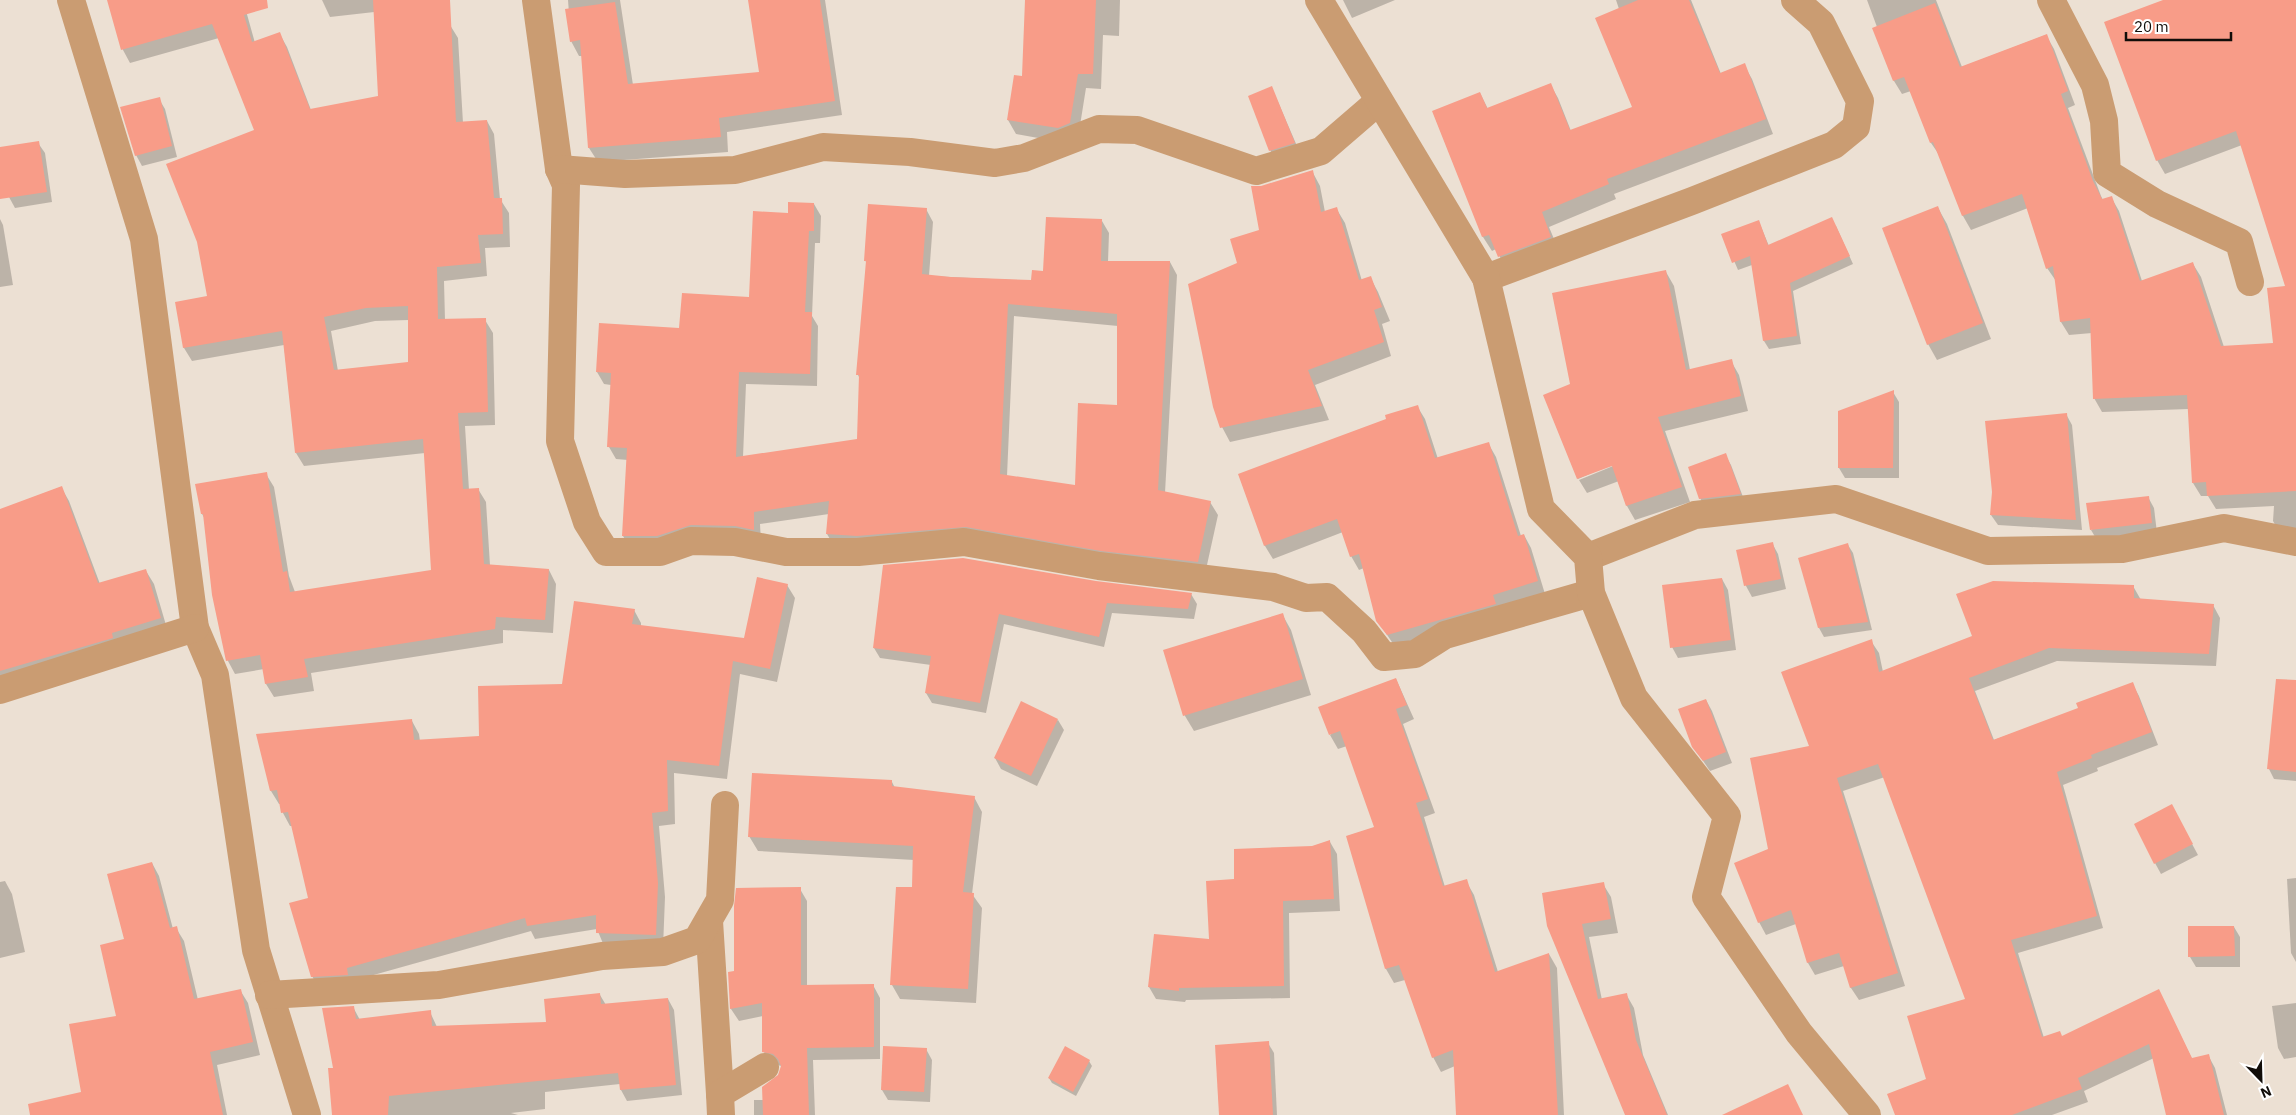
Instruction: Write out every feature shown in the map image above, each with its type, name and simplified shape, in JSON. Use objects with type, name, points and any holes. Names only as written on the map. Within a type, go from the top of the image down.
[{"type":"street","points":[[71,0],[144,239],[195,628],[215,675],[256,950],[307,1115]]},
{"type":"street","points":[[536,0],[559,169],[566,185],[560,441],[587,522],[606,552],[660,552],[692,541],[735,542],[786,552],[858,552],[964,542],[1099,566],[1274,587],[1306,598],[1328,597],[1364,631],[1384,658],[1415,654],[1445,635],[1591,593]]},
{"type":"street","points":[[1319,0],[1486,278],[1541,509],[1588,557],[1591,593],[1634,698],[1727,816],[1706,897],[1798,1033],[1867,1115]]},
{"type":"street","points":[[1486,278],[1692,201],[1834,145],[1856,127],[1860,101],[1822,23],[1795,0]]},
{"type":"street","points":[[2051,0],[2096,85],[2104,121],[2107,174],[2157,204],[2239,242],[2250,282]]},
{"type":"street","points":[[559,169],[624,174],[735,170],[823,148],[910,152],[995,163],[1024,158],[1099,129],[1138,130],[1256,170],[1321,151],[1379,102]]},
{"type":"street","points":[[1588,557],[1695,516],[1836,499],[1988,551],[2122,549],[2224,528],[2296,542]]},
{"type":"street","points":[[0,690],[195,628]]},
{"type":"street","points":[[269,994],[439,985],[602,956],[663,952],[697,940],[720,900],[725,805]]},
{"type":"street","points":[[709,921],[720,1104]]},
{"type":"street","points":[[720,1104],[765,1067]]},
{"type":"building","points":[[107,0],[267,0],[268,8],[244,15],[252,42],[280,32],[310,109],[378,96],[373,0],[450,0],[456,122],[487,120],[494,198],[502,198],[503,234],[478,235],[481,263],[437,267],[438,319],[486,318],[488,412],[458,413],[463,489],[479,488],[484,564],[549,569],[545,620],[496,617],[495,629],[304,659],[308,677],[265,684],[260,655],[226,661],[212,595],[203,514],[201,514],[195,484],[267,472],[283,572],[287,571],[290,592],[431,570],[423,439],[295,453],[282,331],[183,348],[175,302],[207,296],[197,242],[166,164],[254,130],[212,24],[121,50]],"holes":[[[408,306],[408,362],[334,370],[324,317],[366,308]]]},
{"type":"building","points":[[748,0],[820,0],[835,101],[719,118],[721,137],[588,148],[580,40],[570,42],[565,9],[615,2],[628,84],[759,72]]},
{"type":"building","points":[[1025,0],[1096,0],[1093,74],[1078,74],[1070,123],[1058,128],[1007,120],[1014,75],[1022,76]]},
{"type":"building","points":[[1638,0],[1689,0],[1720,73],[1745,63],[1766,119],[1607,179],[1609,184],[1542,212],[1551,237],[1498,257],[1489,235],[1482,237],[1432,111],[1480,92],[1487,108],[1551,83],[1570,130],[1632,107],[1595,18]]},
{"type":"building","points":[[2163,0],[2296,0],[2296,491],[2207,496],[2206,482],[2192,483],[2187,395],[2093,399],[2090,318],[2060,322],[2053,266],[2046,269],[2022,194],[1962,216],[1933,142],[1930,143],[1904,77],[1893,81],[1872,28],[1935,3],[1960,67],[2047,34],[2068,91],[2061,94],[2093,181],[2102,199],[2112,196],[2140,281],[2193,262],[2221,346],[2273,343],[2267,288],[2285,286],[2236,131],[2156,161],[2104,22]]},
{"type":"building","points":[[1272,86],[1295,143],[1269,151],[1248,96]]},
{"type":"building","points":[[160,97],[172,146],[135,156],[120,107]]},
{"type":"building","points":[[39,141],[47,192],[0,199],[0,147]]},
{"type":"building","points":[[1313,170],[1321,212],[1337,207],[1359,280],[1371,276],[1382,307],[1374,310],[1384,342],[1308,370],[1322,406],[1220,428],[1213,407],[1188,284],[1237,263],[1230,239],[1259,230],[1251,186],[1261,186]]},
{"type":"building","points":[[788,202],[814,203],[814,231],[809,231],[805,312],[812,312],[810,374],[739,372],[736,457],[857,439],[859,375],[856,375],[866,261],[864,261],[868,204],[927,208],[922,274],[951,277],[1031,280],[1032,270],[1043,271],[1046,217],[1102,219],[1101,261],[1170,261],[1158,490],[1211,501],[1198,562],[1101,551],[966,527],[857,536],[826,534],[829,501],[754,512],[754,530],[735,526],[691,525],[657,536],[622,536],[627,448],[607,447],[611,373],[596,372],[599,323],[679,328],[682,293],[749,297],[753,211],[788,213]],"holes":[[[1008,304],[1117,314],[1117,405],[1078,403],[1075,485],[1000,474]]]},
{"type":"building","points":[[1938,206],[1983,323],[1927,345],[1882,228]]},
{"type":"building","points":[[1832,217],[1850,256],[1790,283],[1797,336],[1763,341],[1750,256],[1732,263],[1721,234],[1759,220],[1768,245]]},
{"type":"building","points":[[1666,270],[1686,370],[1732,359],[1741,396],[1658,417],[1682,487],[1626,506],[1612,466],[1577,479],[1543,395],[1570,384],[1552,293]]},
{"type":"building","points":[[1894,390],[1893,468],[1838,468],[1838,411]]},
{"type":"building","points":[[1418,405],[1435,458],[1489,442],[1518,536],[1524,534],[1538,581],[1493,595],[1496,604],[1387,635],[1376,621],[1359,554],[1350,557],[1337,519],[1264,546],[1238,474],[1386,419],[1385,415]]},
{"type":"building","points":[[2067,413],[2076,520],[1990,515],[1992,492],[1985,421]]},
{"type":"building","points":[[1726,453],[1741,494],[1699,499],[1688,467]]},
{"type":"building","points":[[62,486],[98,583],[146,569],[161,618],[112,633],[113,638],[0,671],[0,509]]},
{"type":"building","points":[[2149,496],[2152,523],[2090,530],[2086,503]]},
{"type":"building","points":[[1773,542],[1781,579],[1744,586],[1736,550]]},
{"type":"building","points":[[1848,543],[1868,622],[1818,628],[1798,558]]},
{"type":"building","points":[[963,558],[1096,581],[1192,593],[1188,609],[1107,603],[1099,637],[999,614],[980,703],[925,693],[931,656],[873,648],[883,565]]},
{"type":"building","points":[[757,577],[788,584],[770,669],[733,661],[719,766],[667,760],[668,811],[652,813],[658,883],[656,935],[596,933],[596,915],[527,926],[525,918],[347,968],[348,975],[311,977],[289,903],[308,898],[288,812],[281,813],[277,790],[270,791],[256,734],[412,719],[414,740],[479,736],[478,686],[562,684],[574,601],[635,609],[632,624],[744,638]]},
{"type":"building","points":[[1722,578],[1731,640],[1670,648],[1662,585]]},
{"type":"building","points":[[1993,581],[2134,585],[2134,598],[2214,604],[2209,654],[2049,648],[1969,678],[1993,740],[2078,708],[2076,703],[2133,682],[2152,732],[2091,755],[2092,758],[2057,772],[2097,916],[2011,940],[2042,1037],[2060,1031],[2062,1036],[2159,989],[2192,1058],[2209,1054],[2224,1115],[2166,1115],[2149,1044],[2078,1078],[2082,1089],[2012,1115],[1895,1115],[1887,1094],[1926,1079],[1907,1016],[1965,999],[1878,764],[1837,778],[1898,973],[1850,988],[1839,953],[1807,963],[1791,910],[1758,923],[1734,863],[1768,849],[1750,758],[1809,746],[1781,672],[1872,639],[1879,672],[1972,636],[1956,594]]},
{"type":"building","points":[[1283,613],[1303,679],[1183,716],[1163,650]]},
{"type":"building","points":[[1396,678],[1407,705],[1396,709],[1428,799],[1416,803],[1443,886],[1467,879],[1495,972],[1549,953],[1558,1115],[1456,1115],[1453,1050],[1432,1058],[1399,965],[1385,969],[1346,836],[1374,827],[1340,731],[1329,735],[1318,707]]},
{"type":"building","points":[[2276,679],[2296,680],[2296,772],[2267,769]]},
{"type":"building","points":[[1706,699],[1726,752],[1703,761],[1692,747],[1678,709]]},
{"type":"building","points":[[1021,701],[1058,719],[1031,776],[994,758]]},
{"type":"building","points":[[752,773],[892,780],[892,786],[975,796],[963,892],[974,893],[968,989],[890,985],[896,887],[912,887],[913,846],[748,837]]},
{"type":"building","points":[[2172,804],[2193,844],[2154,864],[2134,824]]},
{"type":"building","points":[[1330,840],[1334,899],[1283,901],[1284,986],[1179,988],[1179,991],[1148,987],[1154,934],[1209,939],[1206,881],[1234,879],[1234,849],[1312,846]]},
{"type":"building","points":[[152,862],[170,928],[177,926],[194,999],[241,989],[253,1042],[210,1052],[223,1115],[30,1115],[28,1104],[81,1092],[69,1024],[116,1016],[100,945],[124,939],[107,874]]},
{"type":"building","points":[[1604,882],[1611,919],[1582,924],[1598,999],[1627,993],[1636,1040],[1667,1115],[1625,1115],[1547,926],[1542,893]]},
{"type":"building","points":[[801,887],[801,985],[874,984],[874,1047],[807,1048],[809,1115],[763,1115],[762,1087],[778,1075],[781,1066],[773,1054],[762,1052],[762,1003],[730,1009],[728,972],[734,971],[734,906],[736,888]]},
{"type":"building","points":[[2188,926],[2234,926],[2235,956],[2188,957]]},
{"type":"building","points":[[600,993],[601,1004],[668,998],[676,1085],[620,1090],[618,1073],[389,1096],[388,1115],[332,1115],[328,1068],[333,1068],[322,1008],[354,1006],[356,1019],[431,1010],[432,1026],[546,1022],[544,999]]},
{"type":"building","points":[[1269,1041],[1273,1115],[1219,1115],[1215,1045]]},
{"type":"building","points":[[883,1046],[927,1048],[924,1092],[881,1090]]},
{"type":"building","points":[[1065,1046],[1090,1060],[1073,1092],[1048,1078]]},
{"type":"building","points":[[1788,1084],[1803,1115],[1722,1115]]}]
